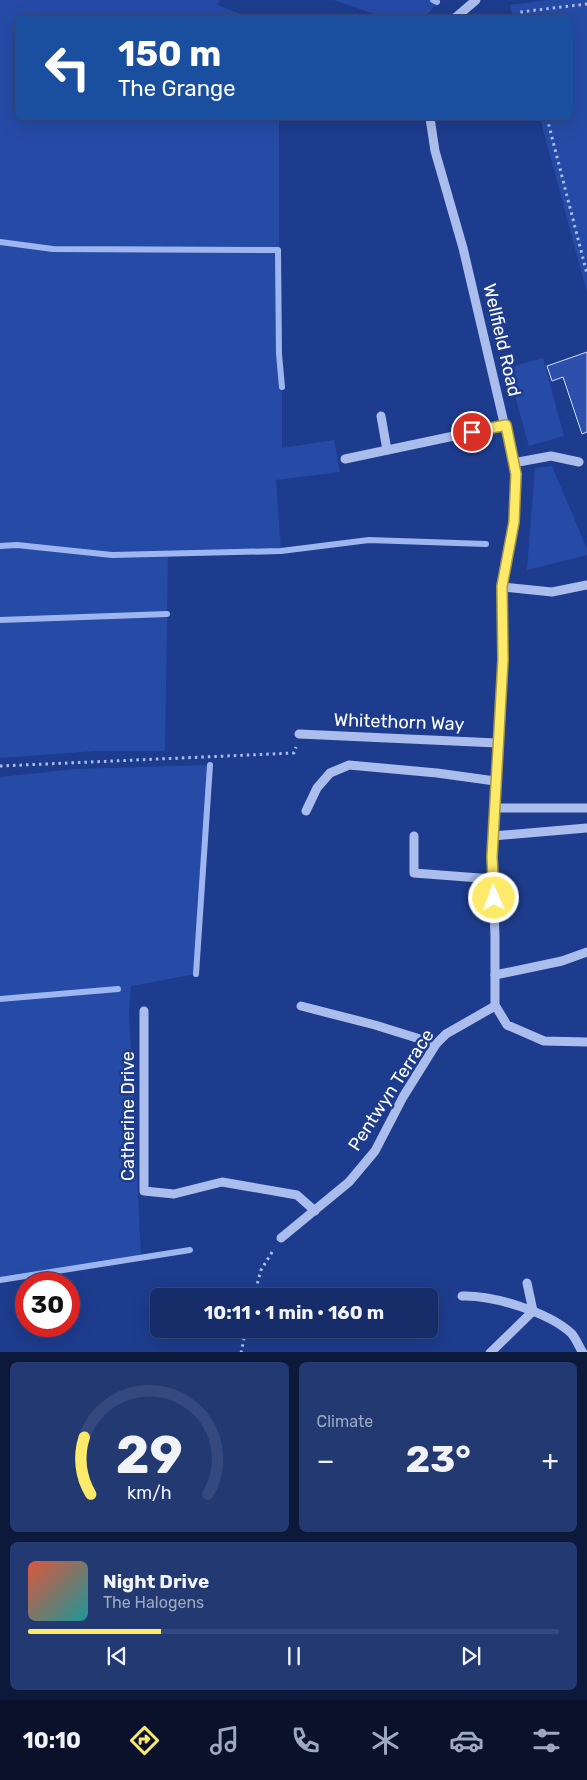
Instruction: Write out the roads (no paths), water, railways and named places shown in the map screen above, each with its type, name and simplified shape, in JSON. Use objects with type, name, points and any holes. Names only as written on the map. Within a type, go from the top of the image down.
[{"type":"street","points":[[458,15],[476,0]]},
{"type":"street","name":"Wellfield Road","points":[[430,120],[435,151],[463,248],[516,474],[514,522],[502,586],[503,660],[493,836],[495,1006]]},
{"type":"street","points":[[381,416],[387,450]]},
{"type":"street","points":[[345,459],[506,425]]},
{"type":"street","points":[[514,463],[551,456],[579,462]]},
{"type":"street","points":[[502,586],[552,592],[587,585]]},
{"type":"street","name":"Whitethorn Way","points":[[299,734],[497,743]]},
{"type":"street","points":[[306,811],[317,788],[330,773],[349,765],[428,772],[495,781]]},
{"type":"street","points":[[494,808],[587,808]]},
{"type":"street","points":[[493,836],[587,828]]},
{"type":"street","points":[[414,836],[414,873],[493,879]]},
{"type":"street","points":[[495,975],[562,961],[587,952]]},
{"type":"street","points":[[301,1006],[375,1025],[436,1044]]},
{"type":"street","points":[[495,1006],[506,1025],[544,1041],[587,1042]]},
{"type":"street","name":"Pentwyn Terrace","points":[[281,1238],[349,1182],[375,1150],[403,1097],[436,1044],[446,1034],[495,1006]]},
{"type":"street","name":"Catherine Drive","points":[[144,1011],[144,1191],[174,1194],[222,1182],[240,1184],[297,1195],[315,1210]]},
{"type":"street","points":[[527,1283],[533,1310]]},
{"type":"street","points":[[462,1296],[479,1295],[533,1310],[571,1333],[583,1352]]},
{"type":"street","points":[[490,1352],[533,1310]]},
{"type":"waterway","points":[[433,0],[437,2]]},
{"type":"waterway","points":[[0,242],[53,249],[278,250],[279,354],[282,387]]},
{"type":"waterway","points":[[0,546],[17,545],[112,555],[281,551],[369,540],[486,544]]},
{"type":"waterway","points":[[0,620],[167,614]]},
{"type":"waterway","points":[[196,974],[210,765]]},
{"type":"waterway","points":[[0,999],[118,989]]},
{"type":"waterway","points":[[0,1280],[190,1250]]}]
